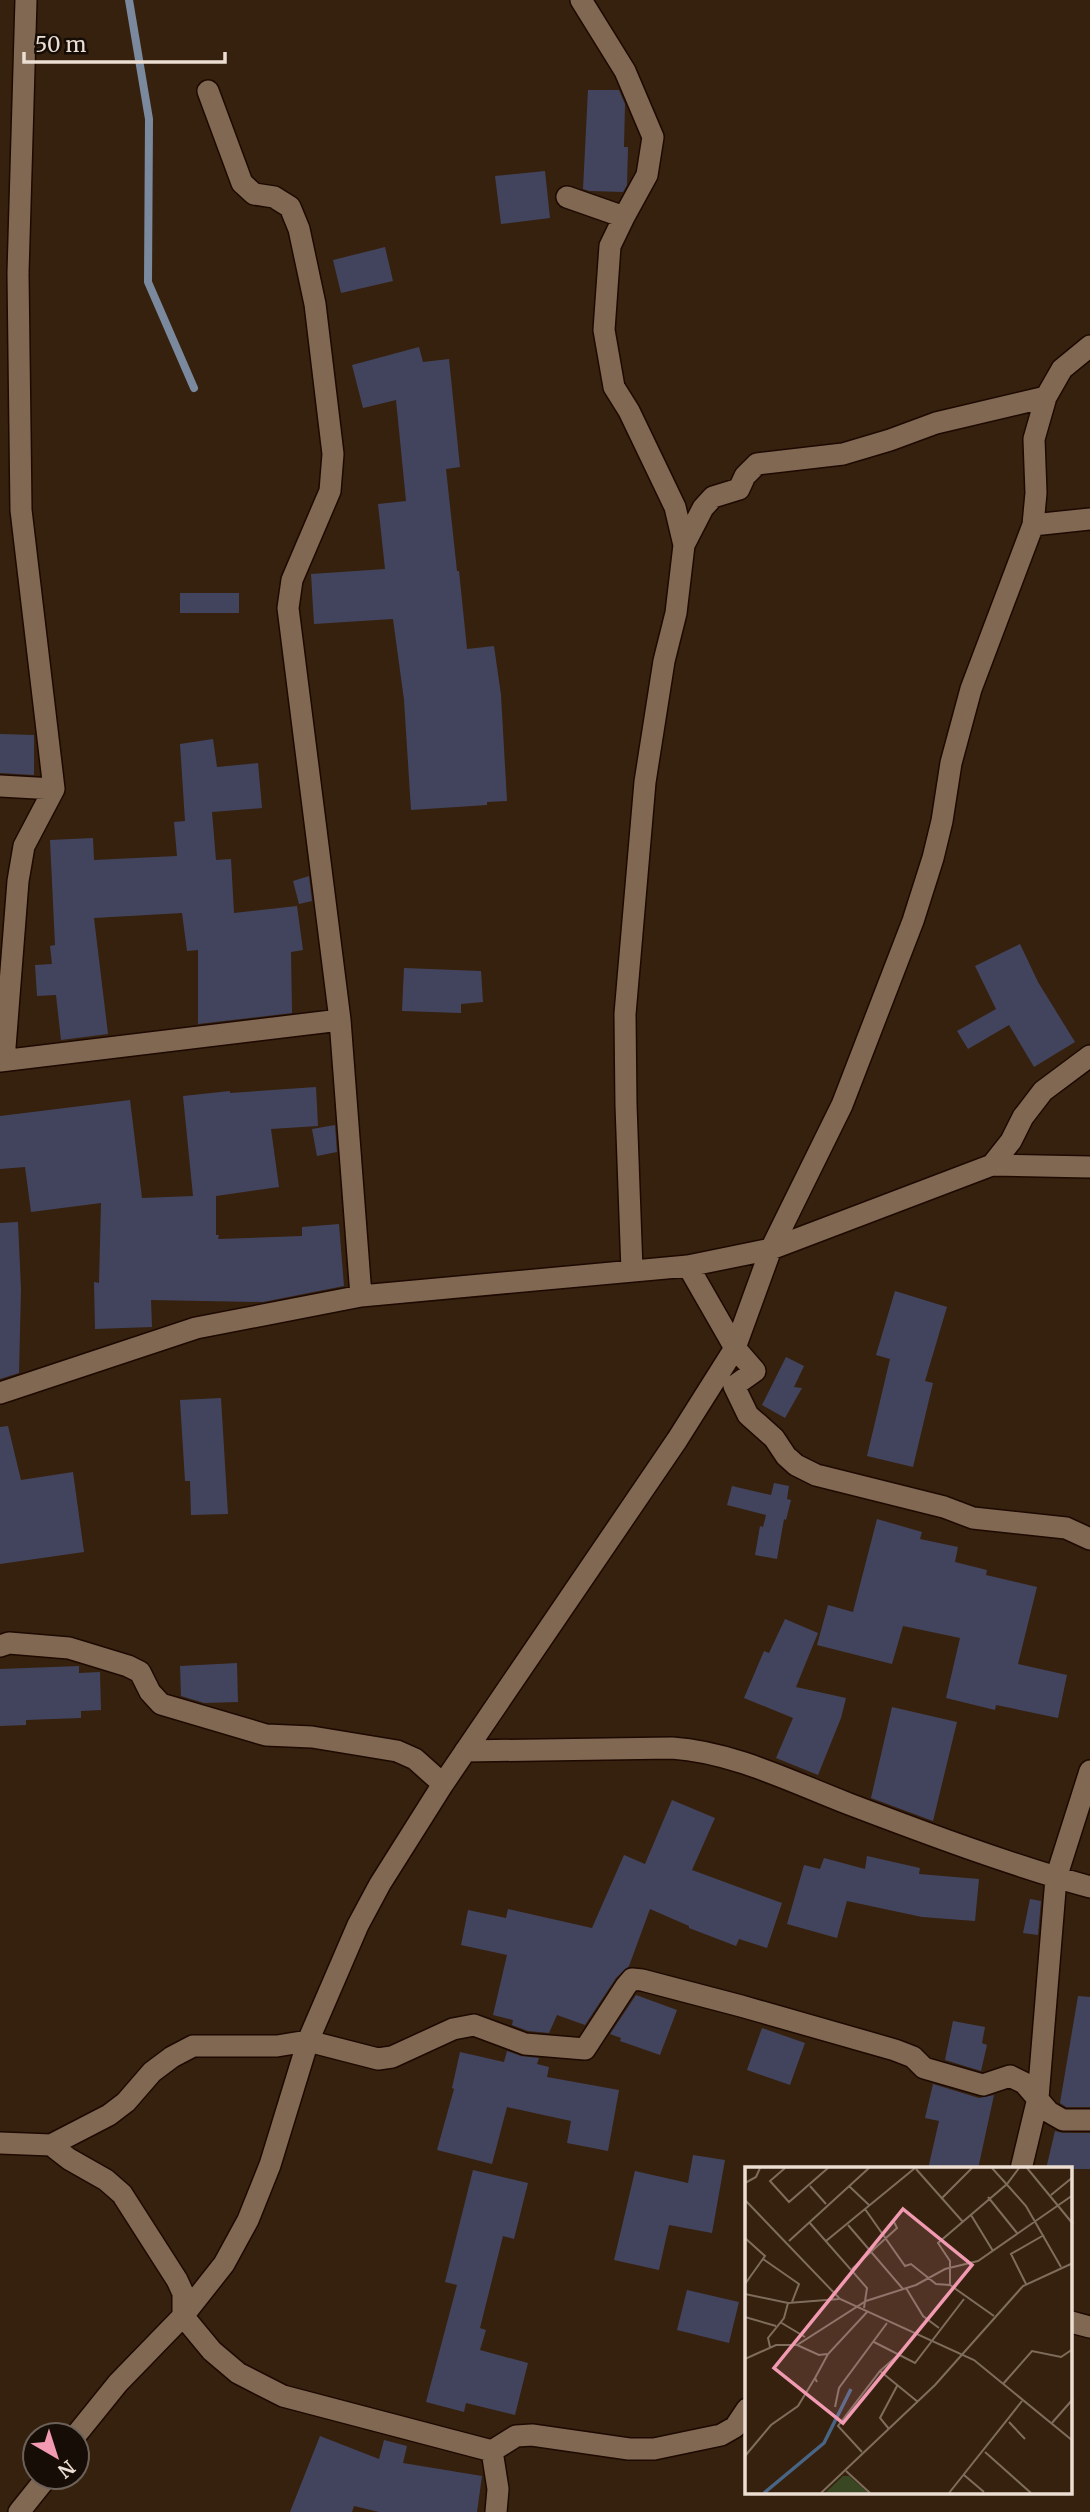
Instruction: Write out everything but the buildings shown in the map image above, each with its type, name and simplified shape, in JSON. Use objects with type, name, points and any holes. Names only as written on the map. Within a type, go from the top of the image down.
[{"type":"street","points":[[26,0],[18,273],[21,510],[54,789],[24,846],[18,881],[2,1060],[340,1020]]},
{"type":"street","points":[[582,0],[625,71],[653,137],[647,175],[610,246],[604,330],[614,387],[629,411],[675,507],[684,545],[676,613],[664,661],[645,782],[625,1014],[632,1271]]},
{"type":"street","points":[[208,91],[242,183],[254,194],[274,197],[290,207],[299,229],[315,304],[333,454],[330,491],[292,580],[288,608],[340,1020],[361,1296]]},
{"type":"street","points":[[568,197],[624,217]]},
{"type":"street","points":[[87,2421],[118,2383],[183,2316],[224,2264],[248,2220],[270,2165],[308,2041],[369,1905],[443,1784],[684,1431],[735,1348],[771,1249],[842,1105],[913,921],[936,846],[951,762],[971,689],[1033,525],[1036,493],[1034,439],[1046,397],[1062,369],[1090,346]]},
{"type":"street","points":[[684,545],[703,508],[713,497],[739,489],[745,476],[757,464],[843,454],[936,423],[1046,397]]},
{"type":"street","points":[[1033,525],[1090,519]]},
{"type":"street","points":[[0,786],[54,789]]},
{"type":"street","points":[[992,1166],[1043,1091],[1090,1056]]},
{"type":"street","points":[[0,1393],[196,1328],[361,1296],[688,1266],[771,1249],[992,1166],[1090,1167]]},
{"type":"street","points":[[688,1266],[735,1348],[755,1371],[734,1386],[748,1415],[774,1438],[796,1465],[816,1475],[944,1507],[973,1518],[1066,1528],[1090,1539]]},
{"type":"street","points":[[0,1646],[9,1643],[69,1648],[128,1666],[140,1672],[150,1692],[161,1704],[266,1735],[312,1737],[397,1751],[415,1759],[443,1784]]},
{"type":"street","points":[[465,1751],[695,1749],[753,1767],[970,1850],[1090,1887]]},
{"type":"street","points":[[1021,2167],[1038,2098],[1056,1878],[1090,1771]]},
{"type":"street","points":[[0,2143],[51,2145],[109,2115],[126,2102],[152,2073],[172,2057],[193,2046],[277,2046],[308,2041],[378,2059],[392,2057],[453,2029],[474,2025],[525,2044],[585,2049],[632,1979],[895,2050],[913,2057],[924,2068],[953,2078],[983,2085],[1010,2076],[1024,2083],[1049,2112],[1063,2120],[1090,2120]]},
{"type":"street","points":[[51,2145],[69,2159],[106,2180],[122,2194],[177,2280],[183,2293],[183,2316],[212,2351],[239,2373],[283,2396],[492,2451],[516,2436],[532,2435],[629,2449],[654,2449],[721,2435],[734,2427],[745,2412]]},
{"type":"street","points":[[1072,2322],[1090,2327]]},
{"type":"street","points":[[492,2451],[498,2489],[496,2512]]},
{"type":"street","points":[[19,2512],[36,2491]]},
{"type":"waterway","points":[[129,0],[149,119],[148,282],[194,388]]}]
